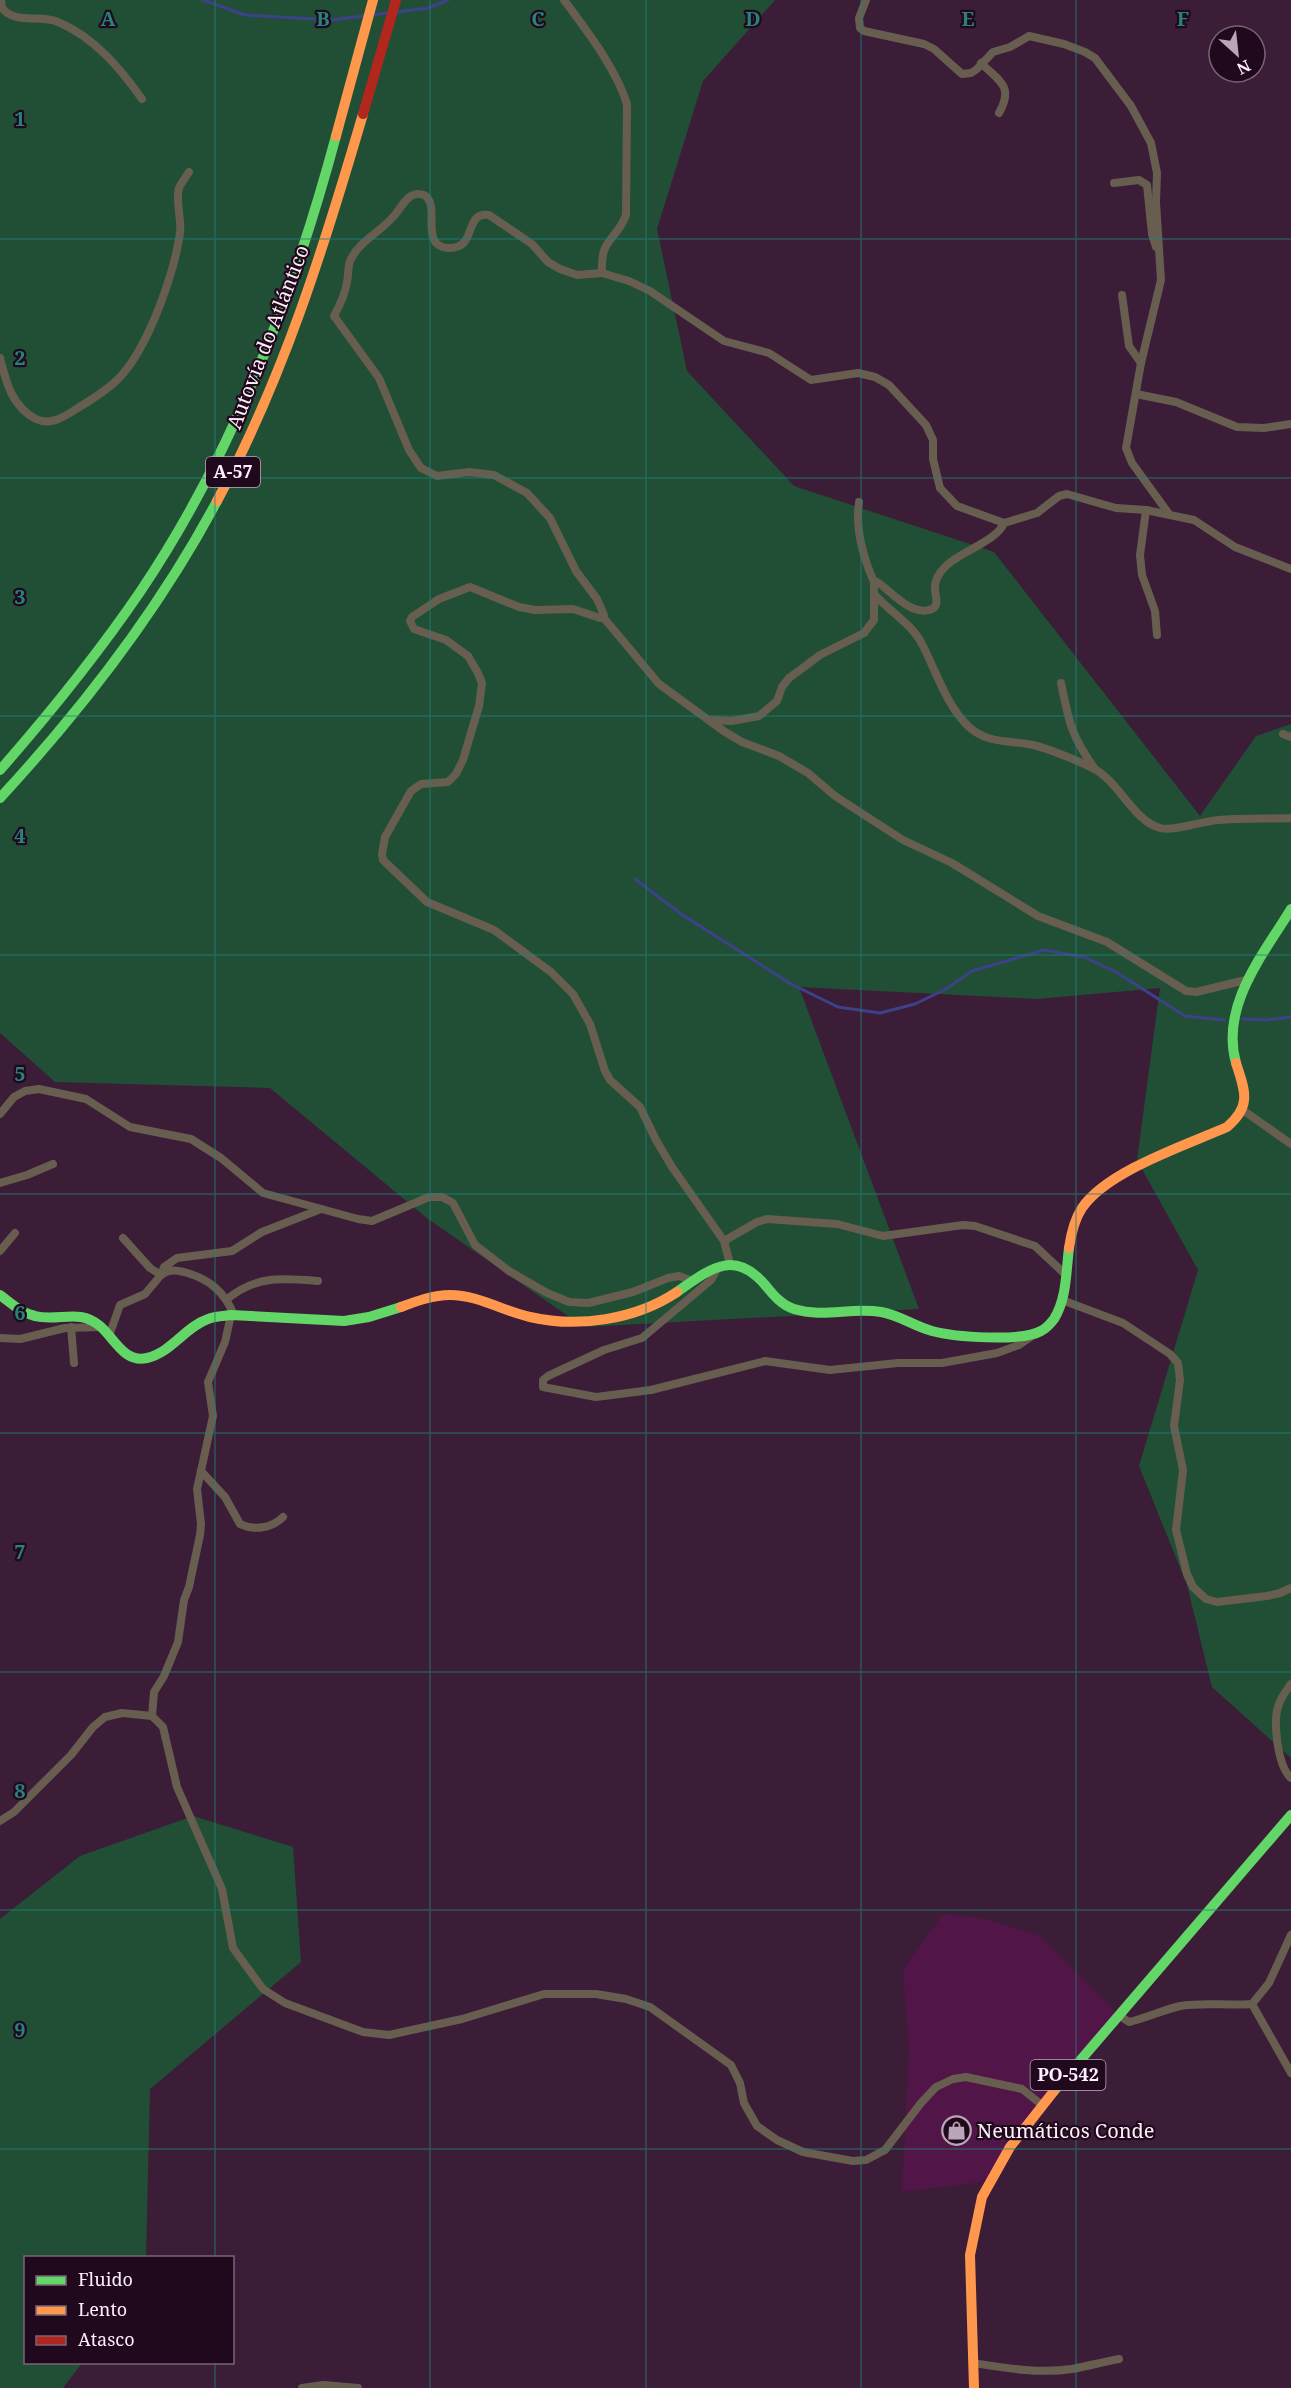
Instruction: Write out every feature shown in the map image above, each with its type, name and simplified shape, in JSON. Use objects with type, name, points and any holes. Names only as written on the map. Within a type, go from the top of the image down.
[{"type":"main road","name":"Autovía do Atlántico","points":[[0,770],[58,704],[128,611],[191,511],[234,429],[299,261],[323,184],[374,0]]},
{"type":"main road","name":"Autovía do Atlántico","points":[[0,798],[61,731],[126,648],[183,561],[219,498],[254,428],[298,320],[326,237],[396,0]]},
{"type":"main road","points":[[0,1294],[22,1311],[38,1317],[82,1314],[101,1327],[124,1353],[133,1358],[143,1359],[153,1357],[170,1347],[195,1327],[208,1320],[233,1315],[335,1322],[356,1321],[448,1295],[482,1301],[538,1320],[582,1323],[651,1307],[718,1267],[730,1264],[747,1268],[778,1301],[802,1311],[883,1312],[929,1330],[960,1336],[1024,1336],[1036,1333],[1053,1319],[1062,1300],[1075,1221],[1088,1200],[1100,1189],[1127,1173],[1238,1120],[1244,1111],[1246,1095],[1234,1062],[1231,1038],[1233,1022],[1250,980],[1291,909]]},
{"type":"main road","name":"PO-542","points":[[974,2388],[970,2255],[982,2197],[1010,2148],[1042,2104],[1291,1815]]},
{"type":"street","points":[[1,0],[2,8],[12,16],[56,21],[80,34],[99,48],[126,75],[142,99]]},
{"type":"street","points":[[564,0],[608,66],[627,104],[626,215],[622,224],[603,248],[602,273]]},
{"type":"street","points":[[866,0],[859,18],[860,28],[864,31],[924,44],[934,49],[962,74],[972,73],[993,52],[1029,36],[1064,44],[1095,58],[1131,106],[1151,143],[1157,173],[1156,202],[1161,280],[1141,363],[1126,448],[1132,463],[1169,514]]},
{"type":"street","points":[[981,63],[1007,93],[999,113]]},
{"type":"street","points":[[0,358],[6,382],[15,400],[28,414],[42,421],[57,420],[113,384],[133,360],[155,317],[180,233],[179,189],[189,172]]},
{"type":"street","points":[[1114,183],[1139,180],[1147,185],[1152,234],[1160,254]]},
{"type":"street","points":[[1250,980],[1203,991],[1186,991],[1118,948],[1038,916],[952,863],[903,840],[835,796],[808,773],[779,756],[742,742],[659,684],[603,617],[603,611],[576,571],[550,518],[527,493],[494,475],[469,472],[437,476],[421,468],[405,441],[379,378],[334,316],[343,300],[351,259],[356,251],[392,219],[409,198],[418,194],[429,200],[431,231],[443,247],[455,247],[466,241],[470,237],[473,222],[483,214],[496,219],[525,239],[548,262],[560,269],[577,275],[602,273],[623,279],[650,291],[724,341],[769,353],[806,378],[818,380],[858,373],[866,374],[885,383],[931,432],[936,472],[944,493],[957,506],[1004,523],[1037,513],[1063,495],[1116,508],[1169,514],[1194,520],[1235,547],[1291,569]]},
{"type":"street","points":[[1122,295],[1130,346],[1141,363]]},
{"type":"street","points":[[1136,394],[1176,402],[1237,427],[1264,428],[1291,424]]},
{"type":"street","points":[[711,720],[749,720],[759,716],[770,709],[789,678],[820,655],[852,640],[870,627],[875,612],[874,582],[868,569],[859,532],[857,518],[859,502]]},
{"type":"street","points":[[1146,510],[1140,555],[1142,575],[1155,611],[1157,635]]},
{"type":"street","points":[[874,582],[908,605],[928,611],[937,604],[934,587],[940,571],[958,556],[1003,528],[1004,523]]},
{"type":"street","points":[[603,617],[595,617],[573,609],[535,610],[519,607],[470,587],[439,599],[412,617],[410,621],[414,629],[446,640],[468,656],[482,684],[475,724],[456,774],[448,782],[421,784],[411,791],[389,828],[382,854],[386,864],[427,902],[494,930],[565,984],[590,1024],[610,1080],[640,1107],[667,1158],[723,1240],[730,1264]]},
{"type":"street","points":[[875,595],[913,630],[922,643],[952,704],[967,724],[979,735],[1008,743],[1034,746],[1096,770],[1107,778],[1144,819],[1162,829],[1219,820],[1291,818]]},
{"type":"street","points":[[1061,683],[1071,730],[1081,750],[1096,770]]},
{"type":"street","points":[[0,1114],[14,1097],[26,1091],[39,1089],[86,1099],[130,1127],[191,1139],[221,1158],[263,1193],[358,1220],[372,1221],[429,1197],[442,1197],[453,1203],[475,1245],[509,1271],[547,1293],[569,1302],[588,1303],[633,1292],[679,1276],[693,1281]]},
{"type":"street","points":[[1244,1111],[1291,1144]]},
{"type":"street","points":[[0,1183],[53,1164]]},
{"type":"street","points":[[109,1336],[120,1305],[145,1294],[161,1275],[164,1267],[177,1258],[232,1251],[262,1232],[321,1209]]},
{"type":"street","points":[[723,1240],[767,1219],[837,1224],[883,1236],[963,1225],[986,1229],[1035,1246],[1066,1275]]},
{"type":"street","points":[[0,1251],[15,1233]]},
{"type":"street","points":[[123,1238],[150,1268],[161,1275]]},
{"type":"street","points":[[718,1267],[711,1280],[642,1338],[604,1350],[549,1376],[543,1380],[543,1387],[596,1397],[651,1390],[765,1361],[830,1370],[942,1363],[997,1353],[1019,1346],[1036,1333]]},
{"type":"street","points":[[152,1716],[154,1692],[164,1676],[178,1642],[184,1600],[200,1535],[201,1514],[197,1499],[213,1416],[209,1377],[225,1342],[233,1315],[226,1300],[206,1278],[172,1270],[161,1275]]},
{"type":"street","points":[[226,1300],[240,1288],[253,1283],[273,1279],[318,1281]]},
{"type":"street","points":[[1062,1300],[1113,1318],[1170,1354],[1178,1363],[1180,1380],[1174,1426],[1183,1470],[1176,1530],[1187,1574],[1193,1587],[1206,1599],[1217,1602],[1267,1596],[1291,1588]]},
{"type":"street","points":[[71,1327],[74,1364]]},
{"type":"street","points":[[0,1338],[20,1339],[71,1327],[101,1327]]},
{"type":"street","points":[[201,1471],[225,1497],[240,1524],[256,1528],[272,1525],[283,1517]]},
{"type":"street","points":[[1291,1684],[1278,1705],[1276,1738],[1286,1773],[1291,1778]]},
{"type":"street","points":[[0,1821],[14,1812],[105,1717],[122,1713],[152,1716],[163,1727],[177,1787],[222,1889],[232,1948],[246,1970],[263,1989],[285,2003],[363,2032],[388,2035],[462,2019],[544,1994],[596,1994],[626,1999],[650,2007],[731,2065],[740,2083],[744,2103],[757,2126],[777,2140],[803,2152],[852,2161],[866,2160],[885,2150],[936,2087],[954,2079],[966,2078],[1022,2089],[1042,2104]]},
{"type":"street","points":[[1120,2016],[1129,2022],[1178,2007],[1206,2004],[1229,2006],[1251,2004],[1269,1983],[1291,1935]]},
{"type":"street","points":[[1251,2004],[1291,2073]]},
{"type":"street","points":[[973,2363],[1012,2369],[1048,2370],[1070,2369],[1119,2359]]},
{"type":"street","points":[[302,2388],[323,2385],[358,2388]]},
{"type":"shaded area","points":[[943,1914],[981,1918],[1040,1936],[1120,2016],[1042,2104],[991,2181],[902,2192],[909,2048],[903,1970]]},
{"type":"green space","points":[[0,0],[775,0],[703,81],[657,229],[687,371],[794,486],[994,552],[1200,816],[1256,736],[1291,724],[1291,1758],[1212,1687],[1187,1585],[1139,1466],[1198,1270],[1137,1160],[1160,988],[1037,999],[799,987],[919,1309],[584,1327],[428,1219],[270,1088],[55,1082],[0,1033]]},
{"type":"green space","points":[[193,1816],[293,1847],[301,1962],[150,2089],[146,2256],[24,2256],[24,2364],[81,2364],[63,2388],[0,2388],[0,1919],[80,1856]]},
{"type":"waterway","points":[[203,0],[245,15],[331,20],[363,16]]},
{"type":"waterway","points":[[397,12],[428,8],[448,0]]},
{"type":"waterway","points":[[373,15],[387,13]]},
{"type":"waterway","points":[[635,879],[681,914],[791,984],[838,1007],[880,1013],[915,1004],[946,989],[972,971],[1044,950],[1084,957],[1116,972],[1185,1016],[1224,1020]]},
{"type":"waterway","points":[[1243,1019],[1266,1020],[1291,1017]]},
{"type":"traffic: fast","points":[[0,770],[73,683],[124,615],[173,539],[204,485],[232,429],[280,314],[336,136]]},
{"type":"traffic: fast","points":[[0,798],[61,729],[118,656],[170,581],[217,501]]},
{"type":"traffic: fast","points":[[1236,1063],[1233,1042],[1234,1021],[1239,1001],[1257,963],[1291,909]]},
{"type":"traffic: fast","points":[[677,1292],[711,1270],[732,1265],[754,1274],[778,1300],[805,1312],[881,1312],[942,1333],[971,1337],[1019,1336],[1041,1331],[1054,1319],[1064,1293],[1069,1248]]},
{"type":"traffic: fast","points":[[0,1295],[30,1315],[52,1318],[77,1317],[92,1321],[100,1326],[126,1354],[139,1359],[156,1355],[192,1328],[214,1317],[231,1315],[344,1321],[369,1317],[401,1307]]},
{"type":"traffic: fast","points":[[1054,2091],[1291,1815]]},
{"type":"traffic: slow","points":[[336,136],[373,0]]},
{"type":"traffic: slow","points":[[217,501],[241,455],[282,360],[317,263],[363,114]]},
{"type":"traffic: slow","points":[[1069,1248],[1073,1227],[1082,1208],[1109,1182],[1148,1160],[1227,1127],[1235,1119],[1240,1112],[1244,1098],[1236,1063]]},
{"type":"traffic: slow","points":[[401,1307],[437,1296],[450,1295],[480,1300],[530,1317],[567,1322],[587,1321],[625,1315],[661,1302],[677,1292]]},
{"type":"traffic: slow","points":[[974,2388],[970,2255],[982,2197],[1010,2147],[1054,2091]]},
{"type":"traffic: jam","points":[[363,114],[396,0]]},
{"type":"place","name":"Neumáticos Conde","points":[[956,2131]]}]
